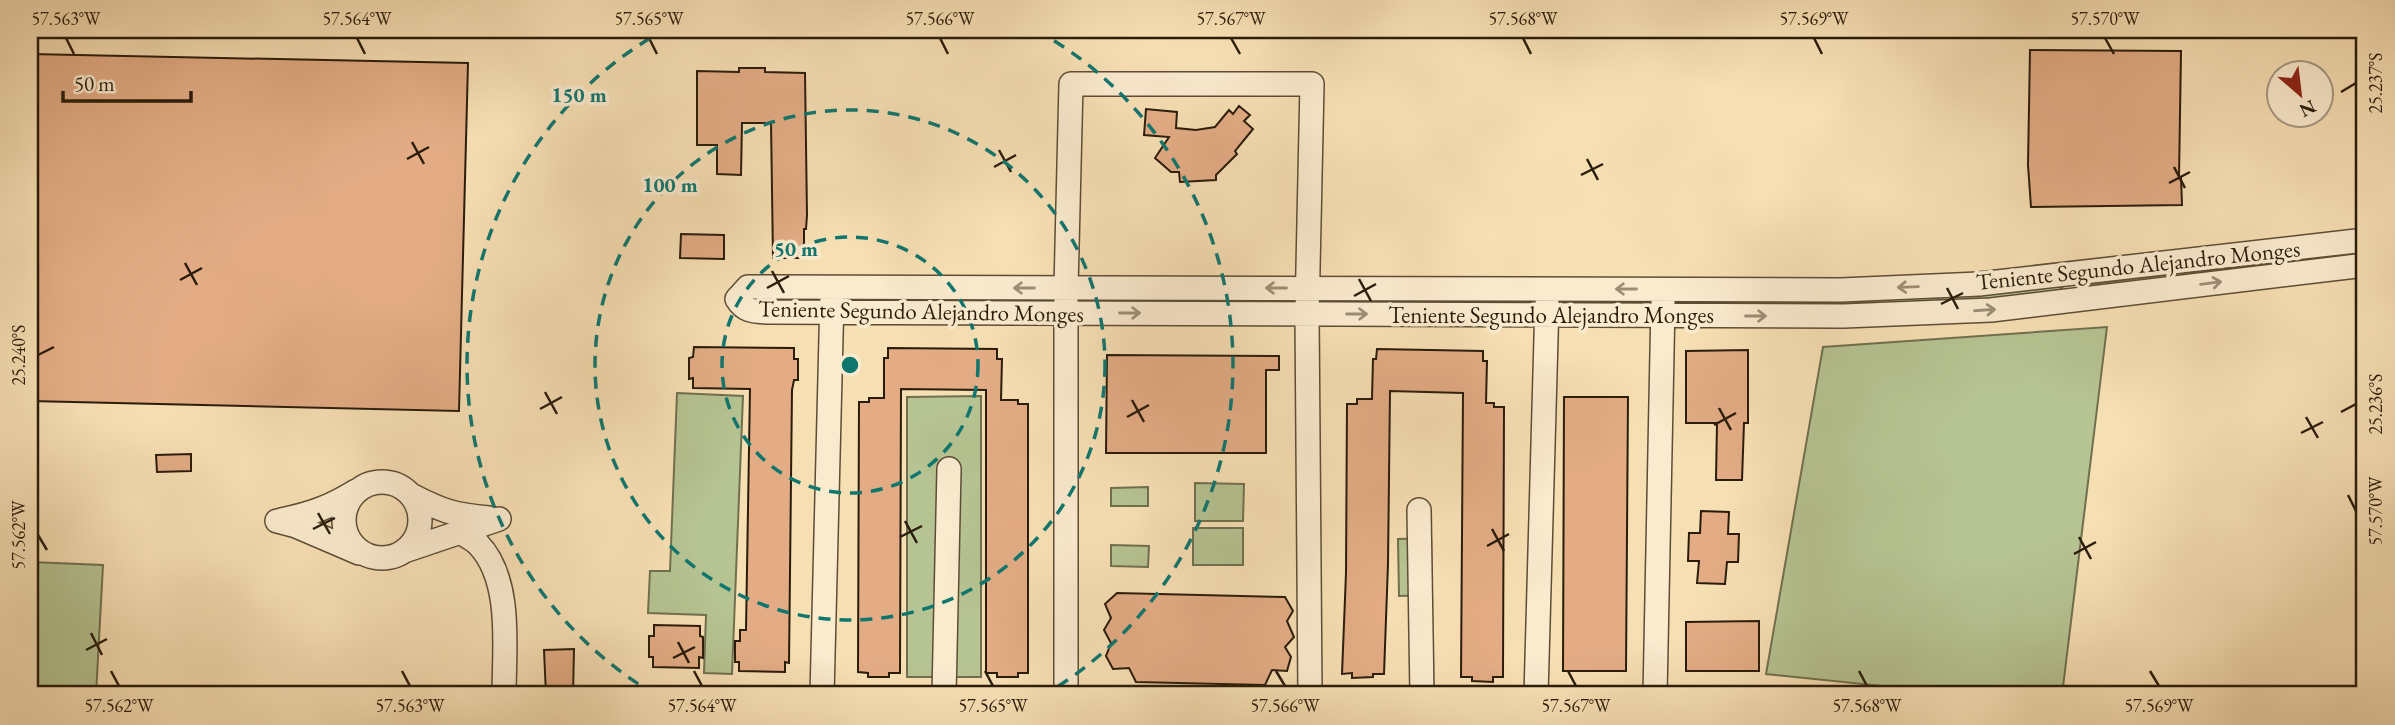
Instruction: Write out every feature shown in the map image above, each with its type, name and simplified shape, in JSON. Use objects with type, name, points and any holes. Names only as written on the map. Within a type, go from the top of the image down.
[{"type":"street","points":[[1066,695],[1066,288],[1071,83],[1312,84],[1307,314],[1310,695]]},
{"type":"street","name":"Teniente Segundo Alejandro Monges","points":[[2365,240],[1979,284],[1841,290],[748,287],[737,299],[742,307],[750,311],[768,312],[1844,316],[1990,310],[2365,265]]},
{"type":"street","points":[[822,695],[832,287]]},
{"type":"street","points":[[1536,695],[1547,289]]},
{"type":"street","points":[[1635,695],[1656,695],[1664,316],[1662,289]]},
{"type":"street","points":[[1841,290],[1844,316]]},
{"type":"street","points":[[944,695],[948,469]]},
{"type":"street","points":[[382,482],[395,484],[411,495],[453,514],[499,519],[385,559],[364,555],[296,526],[277,521],[310,514],[331,506],[362,487],[382,482]]},
{"type":"street","points":[[362,487],[351,496],[344,510],[344,528],[349,542],[364,555]]},
{"type":"street","points":[[407,550],[418,534],[420,524],[419,510],[411,495]]},
{"type":"street","points":[[1419,510],[1422,695]]},
{"type":"street","points":[[460,532],[478,544],[492,563],[500,584],[503,603],[504,695]]},
{"type":"green space","points":[[2365,251],[2365,255],[2086,288],[2083,285]]},
{"type":"green space","points":[[2057,286],[2062,288],[2058,291],[1968,301],[1859,305],[1858,302]]},
{"type":"green space","points":[[849,296],[1035,297],[1035,302],[847,302]]},
{"type":"green space","points":[[1295,297],[1298,303],[1083,302],[1083,299]]},
{"type":"green space","points":[[1406,297],[1519,297],[1523,305],[1518,308],[1331,307],[1328,304],[1383,304]]},
{"type":"green space","points":[[2107,327],[2062,695],[1969,695],[1766,674],[1823,347]]},
{"type":"green space","points":[[677,393],[743,396],[732,674],[704,673],[706,615],[648,613],[650,571],[670,571]]},
{"type":"green space","points":[[981,396],[981,677],[907,677],[907,397]]},
{"type":"green space","points":[[1195,483],[1244,484],[1243,521],[1195,521]]},
{"type":"green space","points":[[1148,487],[1148,506],[1111,506],[1111,488]]},
{"type":"green space","points":[[1193,528],[1243,528],[1243,565],[1193,565]]},
{"type":"green space","points":[[1431,538],[1432,595],[1399,596],[1398,539]]},
{"type":"green space","points":[[1111,545],[1149,546],[1148,567],[1111,566]]},
{"type":"green space","points":[[30,562],[103,565],[96,695],[30,695]]},
{"type":"building","points":[[2030,50],[2181,51],[2179,178],[2181,177],[2182,205],[2031,207],[2028,165]]},
{"type":"building","points":[[30,54],[468,63],[459,411],[30,401]]},
{"type":"building","points":[[739,68],[805,73],[807,215],[804,258],[773,258],[771,123],[742,123],[741,175],[717,174],[717,145],[697,145],[697,71],[739,72]]},
{"type":"building","points":[[1239,106],[1250,115],[1244,121],[1253,129],[1235,151],[1237,154],[1216,175],[1216,180],[1180,182],[1179,172],[1171,172],[1155,158],[1169,137],[1144,135],[1146,109],[1177,112],[1176,128],[1196,130],[1215,127],[1229,110],[1233,114]]},
{"type":"building","points":[[681,234],[724,235],[724,259],[680,258]]},
{"type":"building","points":[[694,347],[794,348],[794,359],[798,359],[798,380],[794,380],[792,390],[789,663],[785,662],[785,672],[739,671],[739,662],[735,662],[735,641],[740,641],[740,630],[746,630],[750,389],[693,388],[693,378],[689,379],[689,358],[693,357]]},
{"type":"building","points":[[888,348],[997,349],[997,359],[1002,359],[1001,400],[1018,400],[1018,404],[1028,404],[1028,673],[1018,673],[1018,677],[997,677],[997,673],[986,673],[986,390],[901,389],[900,673],[889,673],[889,677],[868,677],[868,673],[858,672],[859,402],[869,402],[869,398],[884,398],[884,358],[888,358]]},
{"type":"building","points":[[1377,349],[1483,351],[1483,361],[1487,361],[1486,403],[1494,403],[1494,407],[1504,407],[1503,677],[1493,677],[1493,682],[1472,681],[1472,677],[1461,677],[1463,393],[1390,391],[1384,674],[1352,678],[1352,673],[1342,674],[1346,573],[1347,404],[1357,404],[1357,399],[1372,399],[1373,359],[1376,359]]},
{"type":"building","points":[[1748,350],[1748,423],[1744,423],[1742,480],[1716,480],[1717,423],[1686,423],[1686,351]]},
{"type":"building","points":[[1107,355],[1279,356],[1279,370],[1266,370],[1266,453],[1106,453]]},
{"type":"building","points":[[1564,397],[1628,397],[1626,671],[1563,671]]},
{"type":"building","points":[[191,454],[191,471],[157,472],[156,455]]},
{"type":"building","points":[[1701,511],[1729,512],[1728,534],[1739,534],[1738,562],[1727,562],[1725,584],[1697,583],[1699,561],[1688,561],[1689,533],[1700,533]]},
{"type":"building","points":[[1117,593],[1285,597],[1293,611],[1287,621],[1294,637],[1285,647],[1291,657],[1287,671],[1272,670],[1265,685],[1136,682],[1129,668],[1113,669],[1106,656],[1111,643],[1104,630],[1111,618],[1105,604]]},
{"type":"building","points":[[1759,621],[1759,671],[1686,671],[1686,622]]},
{"type":"building","points":[[654,625],[700,626],[703,658],[699,657],[699,668],[653,667],[653,657],[649,657],[649,636],[654,636]]},
{"type":"building","points":[[574,649],[573,695],[546,695],[544,650]]}]
